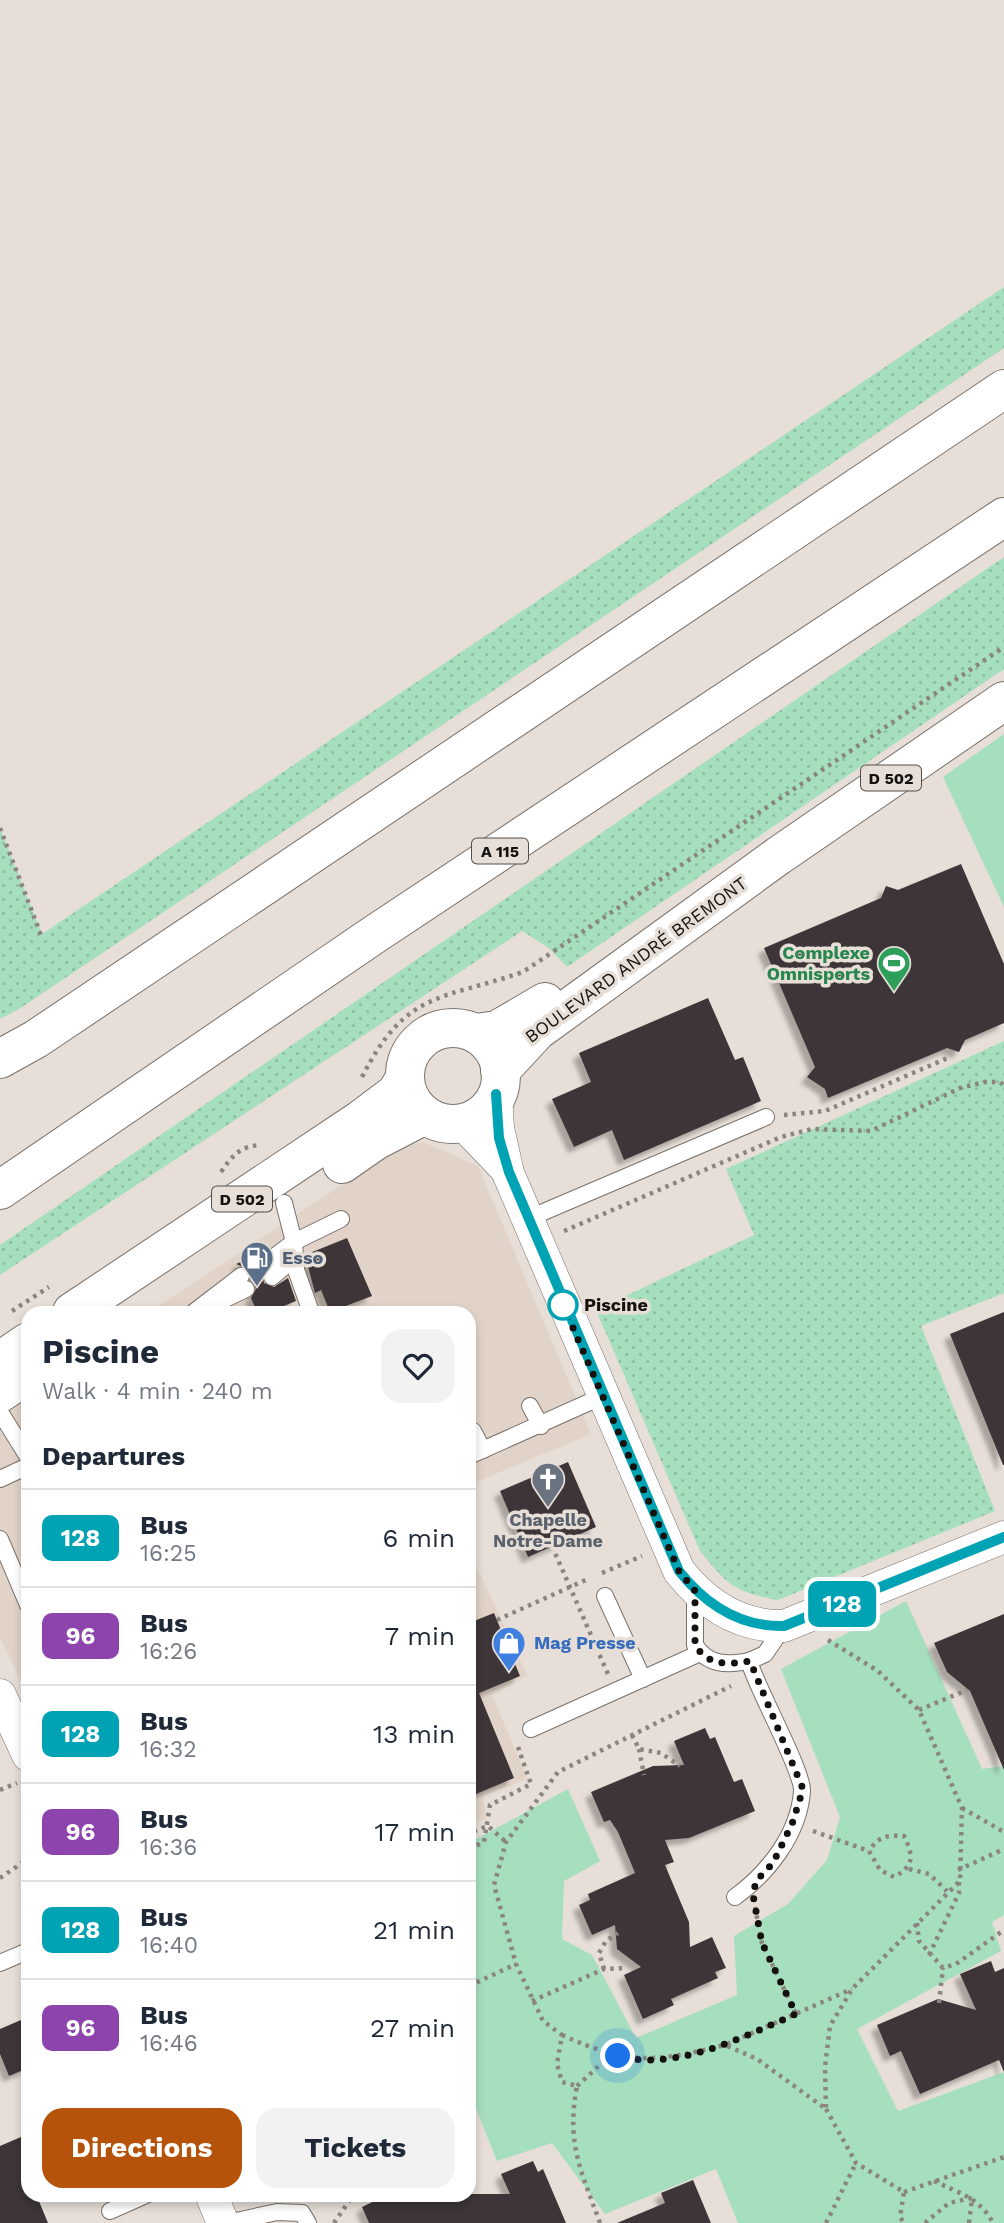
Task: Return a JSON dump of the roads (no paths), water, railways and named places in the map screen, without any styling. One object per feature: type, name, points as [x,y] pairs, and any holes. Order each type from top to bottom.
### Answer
[{"type":"main road","points":[[0,1059],[36,1039],[1004,389]]},
{"type":"main road","name":"A 115","points":[[0,1190],[375,934],[1004,517]]},
{"type":"main road","name":"BOULEVARD ANDRÉ BREMONT","points":[[498,1083],[537,1031],[778,856],[1004,701]]},
{"type":"main road","name":"BOULEVARD ANDRÉ BREMONT","points":[[477,1033],[496,1030],[528,1013],[778,856]]},
{"type":"main road","points":[[454,1028],[477,1033],[491,1048],[498,1083],[486,1110],[462,1123],[437,1121],[425,1115],[408,1093],[405,1078],[414,1049],[424,1037],[438,1030],[454,1028]]},
{"type":"main road","name":"D 502","points":[[65,1297],[360,1120],[396,1093],[405,1078]]},
{"type":"main road","name":"D 502","points":[[128,1306],[375,1141],[425,1115]]},
{"type":"main road","points":[[0,1360],[20,1327]]},
{"type":"main road","points":[[0,1393],[21,1379]]},
{"type":"street","points":[[498,1083],[499,1138],[509,1172],[679,1571],[695,1591],[720,1610],[747,1622],[792,1624],[1004,1537]]},
{"type":"street","points":[[462,1123],[487,1146],[509,1172]]},
{"type":"street","points":[[0,1695],[21,1737]]},
{"type":"street","points":[[215,2202],[225,2223]]},
{"type":"lane","points":[[532,1230],[766,1117]]},
{"type":"lane","points":[[284,1203],[310,1306]]},
{"type":"lane","points":[[270,1270],[294,1250],[341,1219]]},
{"type":"lane","points":[[206,1306],[244,1282]]},
{"type":"lane","points":[[476,1453],[603,1396]]},
{"type":"lane","points":[[530,1406],[541,1426]]},
{"type":"lane","points":[[0,1412],[21,1446]]},
{"type":"lane","points":[[0,1479],[21,1469]]},
{"type":"lane","points":[[0,1539],[21,1588]]},
{"type":"lane","points":[[695,1591],[695,1645],[700,1653],[727,1665],[751,1668]]},
{"type":"lane","points":[[605,1596],[643,1679]]},
{"type":"lane","points":[[751,1668],[792,1624]]},
{"type":"lane","points":[[531,1729],[700,1653]]},
{"type":"lane","points":[[735,1897],[773,1863],[792,1824],[803,1789],[751,1668]]},
{"type":"lane","points":[[0,1963],[21,1954]]},
{"type":"lane","points":[[110,2211],[130,2202]]},
{"type":"lane","points":[[225,2223],[277,2212],[302,2213],[308,2223]]},
{"type":"place","name":"Complexe Omnisports","points":[[894,993]]},
{"type":"place","name":"Esso","points":[[257,1288]]},
{"type":"place","name":"Piscine","points":[[563,1305]]},
{"type":"place","name":"Chapelle Notre-Dame","points":[[548,1509]]},
{"type":"place","name":"Mag Presse","points":[[509,1673]]}]
